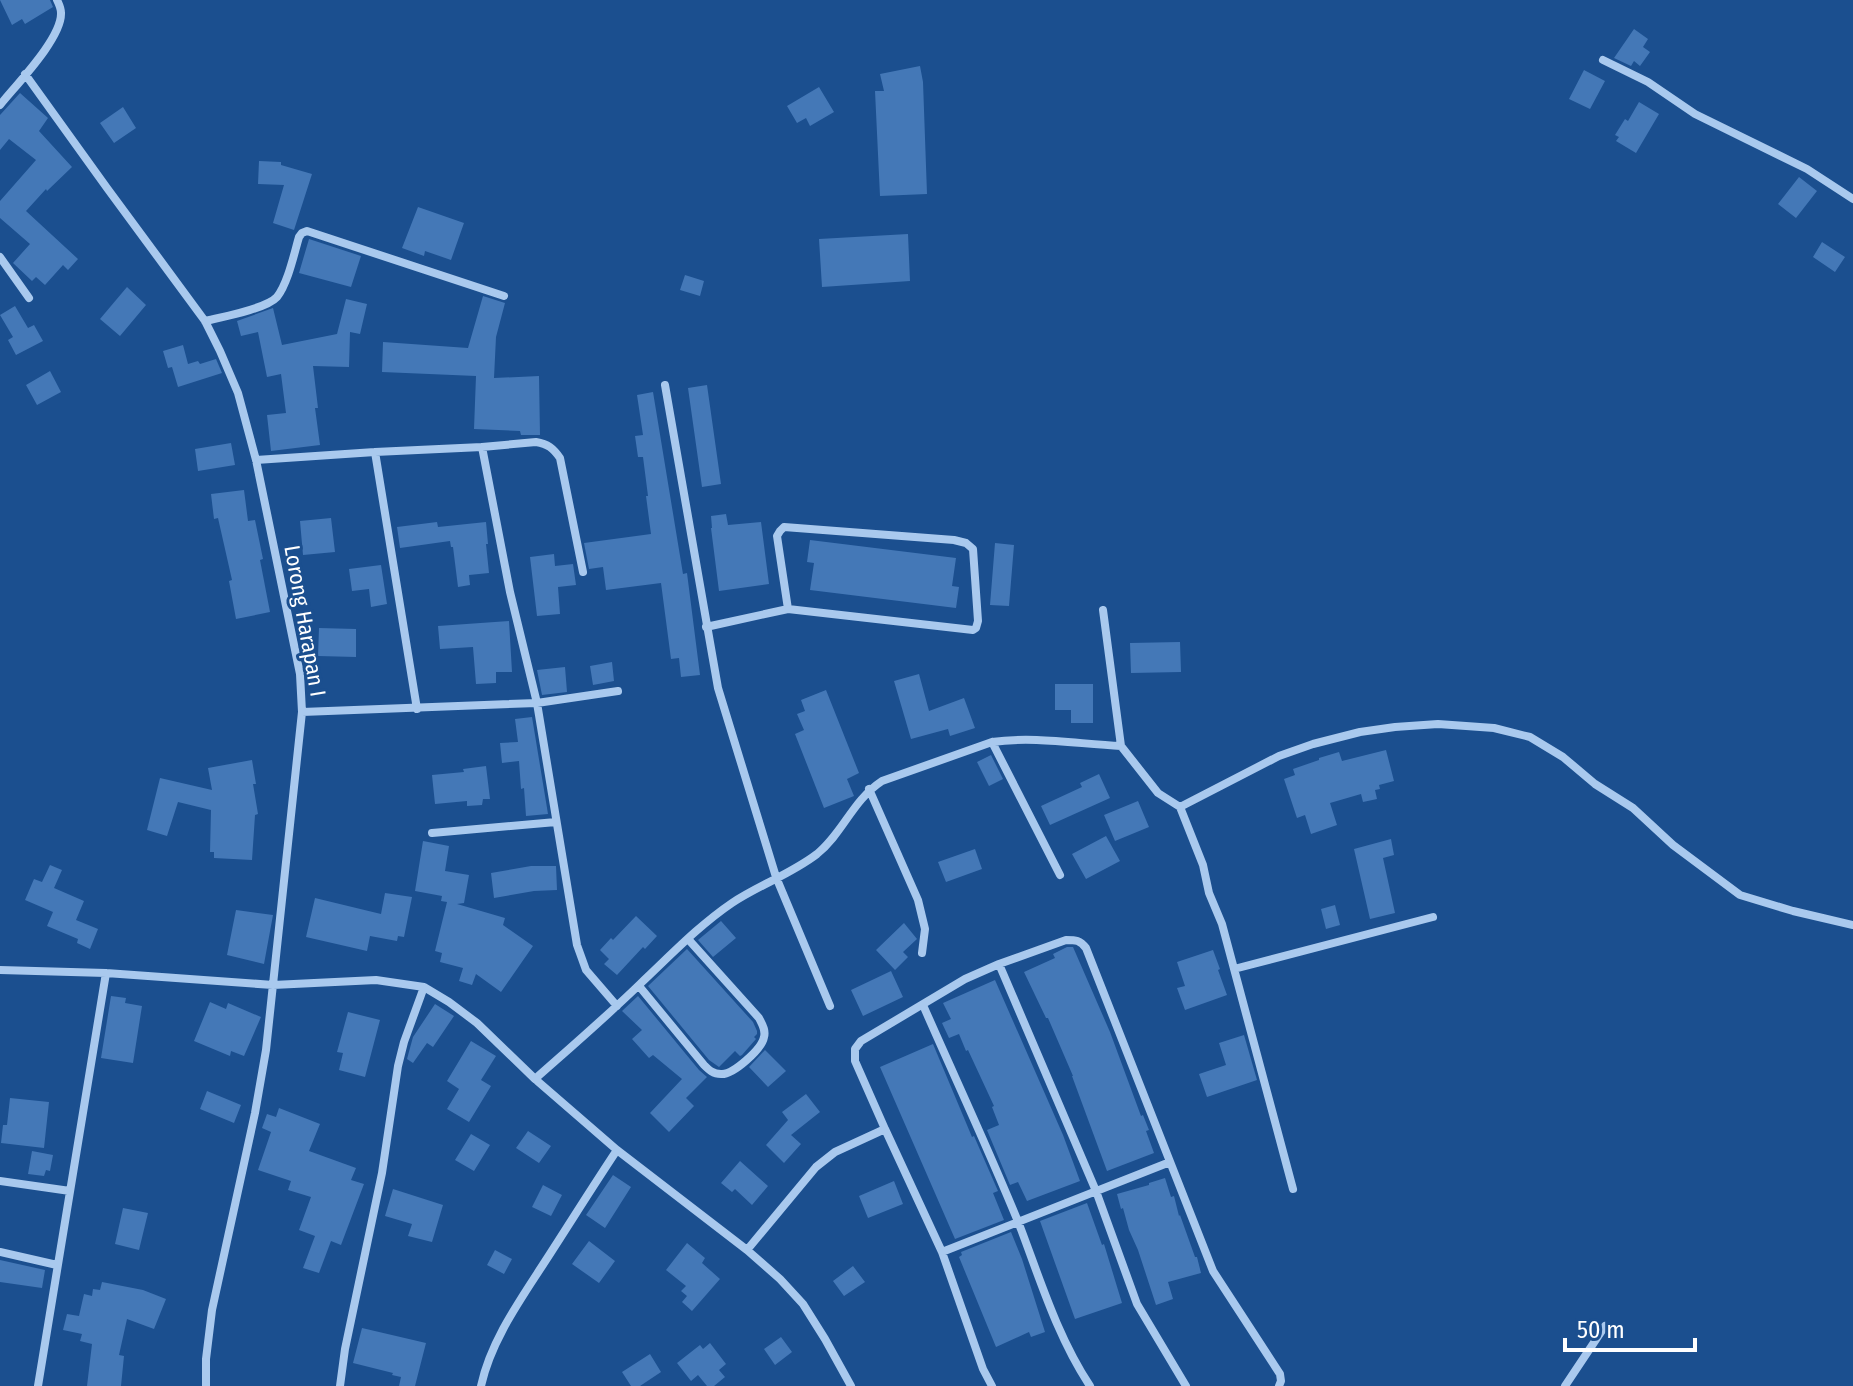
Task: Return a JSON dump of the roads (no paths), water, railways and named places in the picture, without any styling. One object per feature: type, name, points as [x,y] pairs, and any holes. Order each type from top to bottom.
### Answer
[{"type":"street","points":[[0,105],[53,40],[60,23],[61,11],[57,0]]},
{"type":"street","points":[[1603,60],[1648,82],[1695,114],[1807,169],[1853,199]]},
{"type":"street","name":"Lorong Harapan I","points":[[25,74],[205,321],[220,351],[238,393],[256,460],[300,674],[302,712],[266,1050],[212,1310],[206,1386]]},
{"type":"street","points":[[205,321],[231,316],[275,300],[299,237],[307,231],[504,296]]},
{"type":"street","points":[[0,257],[29,298]]},
{"type":"street","points":[[665,385],[718,688],[776,877],[830,1006]]},
{"type":"street","points":[[256,460],[536,442],[544,444],[554,449],[560,458],[583,572]]},
{"type":"street","points":[[482,447],[510,592],[537,703],[580,959],[594,981],[617,1006]]},
{"type":"street","points":[[375,452],[417,709]]},
{"type":"street","points":[[706,627],[788,609],[973,630],[978,621],[973,549],[966,543],[954,540],[784,527],[777,536],[788,609]]},
{"type":"street","points":[[1103,610],[1121,746],[1158,793],[1180,807],[1203,865],[1209,893],[1222,924],[1293,1189]]},
{"type":"street","points":[[302,712],[537,703],[618,691]]},
{"type":"street","points":[[1180,807],[1279,756],[1360,732],[1438,724],[1494,728],[1530,737],[1563,757],[1595,784],[1633,808],[1673,845],[1740,895],[1853,925]]},
{"type":"street","points":[[535,1079],[731,903],[818,853],[869,789],[882,781],[992,742],[1009,739],[1121,746]]},
{"type":"street","points":[[992,742],[1060,875]]},
{"type":"street","points":[[869,789],[918,900],[925,929],[922,953]]},
{"type":"street","points":[[432,833],[556,822]]},
{"type":"street","points":[[1234,969],[1433,917]]},
{"type":"street","points":[[639,986],[704,1065],[713,1073],[723,1075],[734,1071],[760,1046],[764,1027],[688,939]]},
{"type":"street","points":[[992,1386],[983,1369],[942,1252],[855,1061],[855,1049],[861,1041],[965,979],[1066,940],[1075,940],[1082,942],[1086,948],[1213,1271],[1280,1374],[1279,1386]]},
{"type":"street","points":[[999,964],[1096,1191],[1137,1304],[1186,1386]]},
{"type":"street","points":[[0,970],[106,973],[273,985],[376,980],[424,987],[477,1023],[535,1079],[617,1150],[780,1279],[803,1304],[851,1386]]},
{"type":"street","points":[[38,1386],[106,973]]},
{"type":"street","points":[[340,1386],[382,1173],[398,1066],[424,987]]},
{"type":"street","points":[[923,1005],[1018,1222],[1074,1363],[1090,1386]]},
{"type":"street","points":[[747,1250],[816,1167],[835,1152],[885,1129]]},
{"type":"street","points":[[481,1386],[489,1359],[516,1308],[617,1150]]},
{"type":"street","points":[[942,1252],[1170,1162]]},
{"type":"street","points":[[0,1181],[70,1191]]},
{"type":"street","points":[[0,1252],[57,1265]]},
{"type":"street","points":[[1565,1386],[1605,1326]]}]
